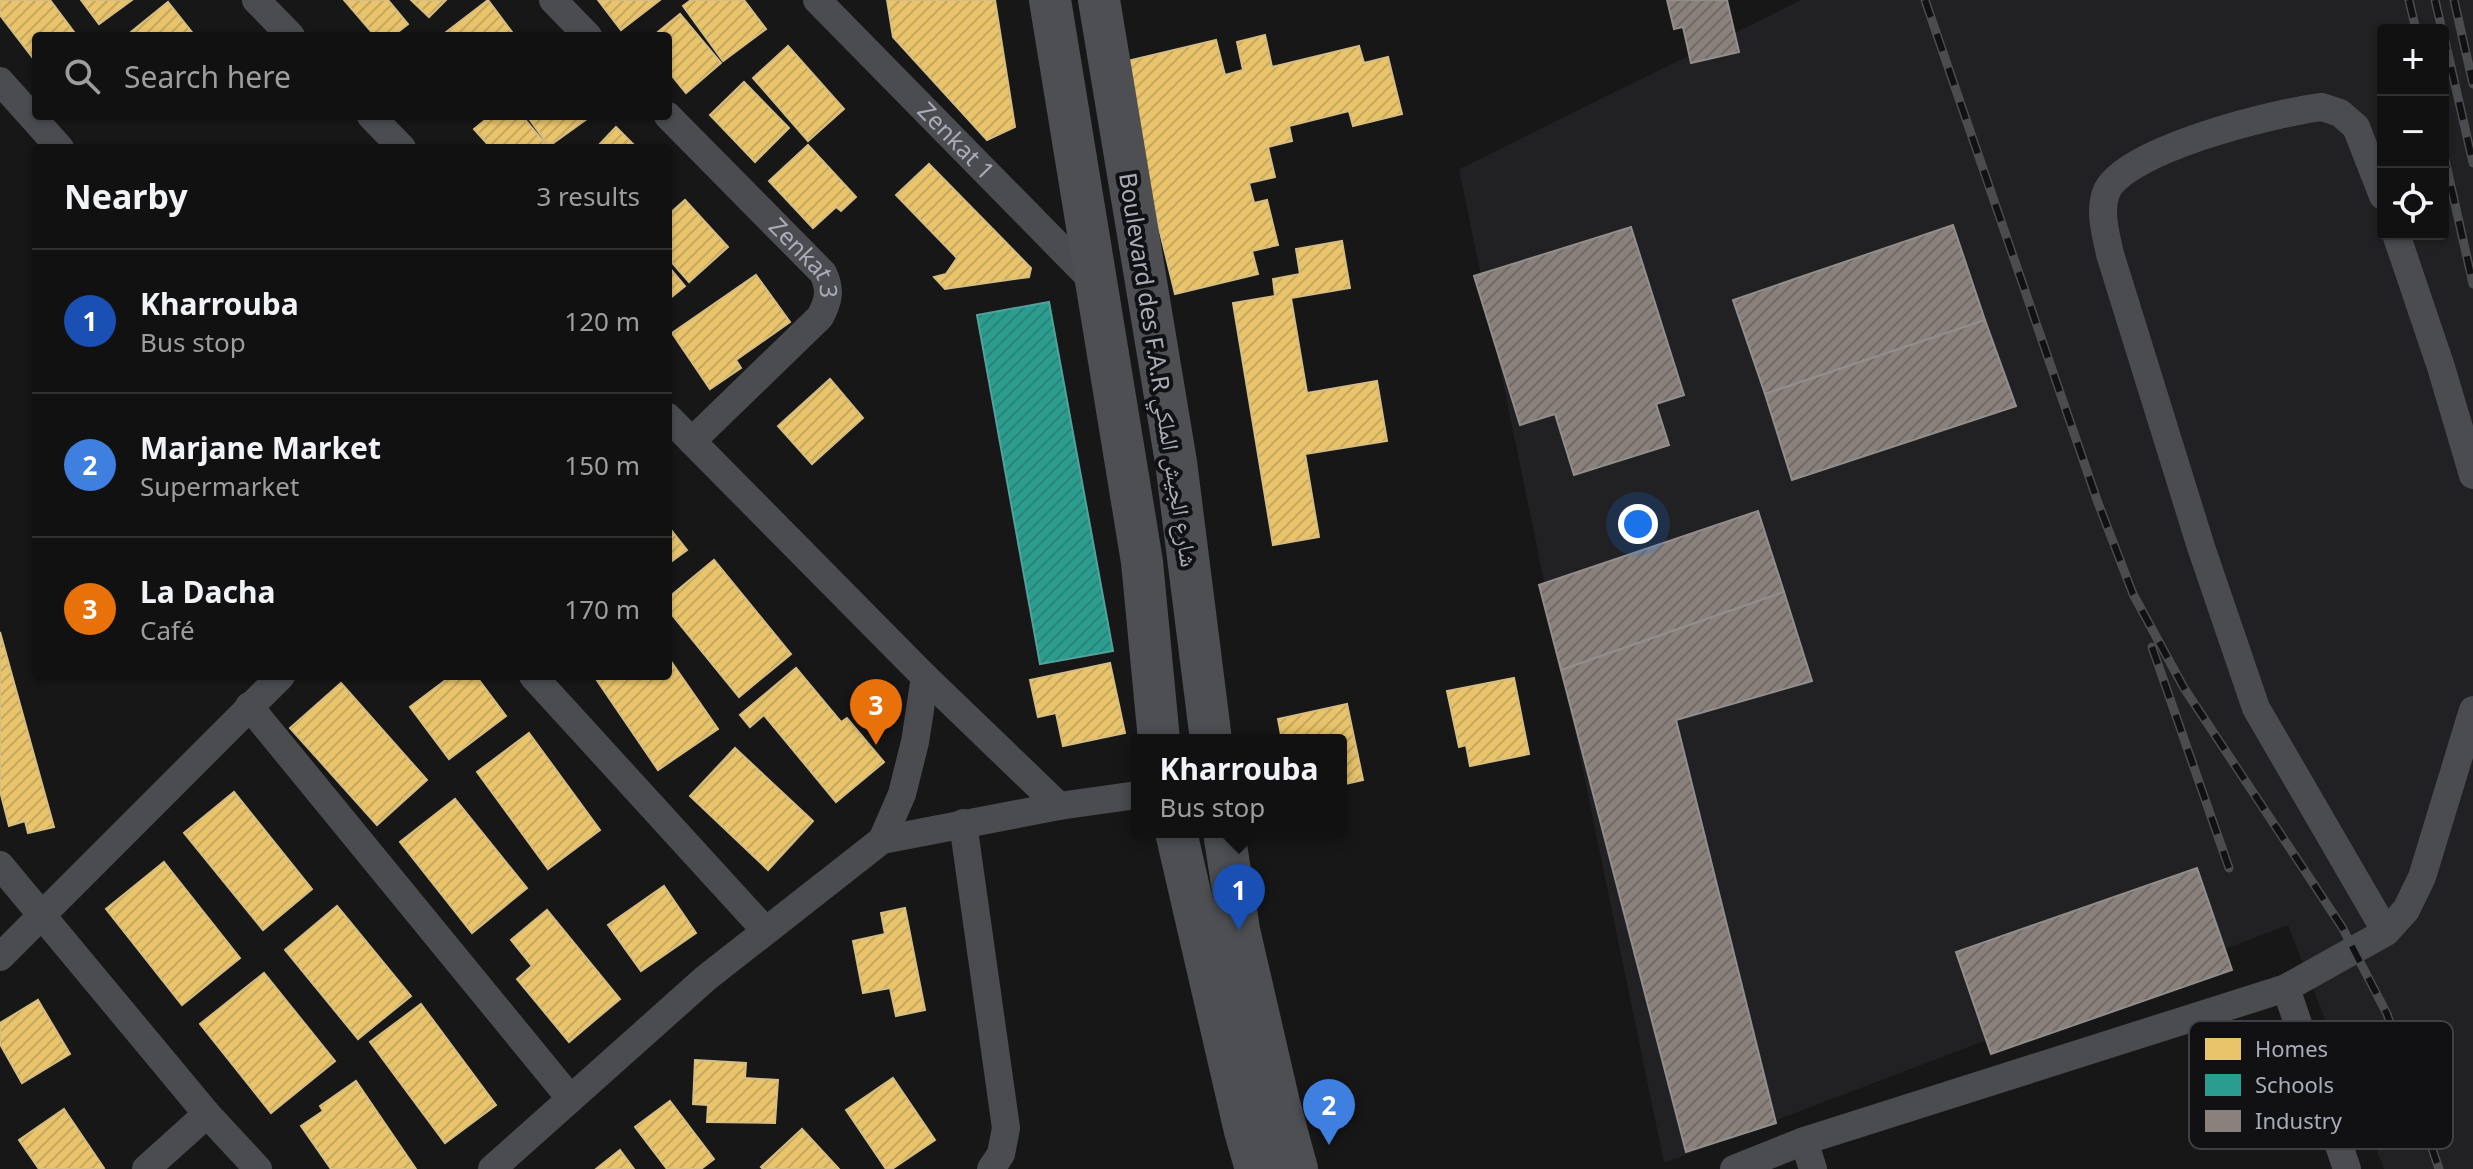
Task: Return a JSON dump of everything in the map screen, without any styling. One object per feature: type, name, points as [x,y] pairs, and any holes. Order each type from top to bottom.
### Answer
[{"type":"main road","name":"Boulevard des F.A.R شارع الجيش الملكي","points":[[1050,0],[1142,562],[1158,734]]},
{"type":"main road","name":"Boulevard des F.A.R شارع الجيش الملكي","points":[[1099,0],[1176,462],[1210,734]]},
{"type":"main road","points":[[1177,838],[1256,1169]]},
{"type":"main road","points":[[1225,838],[1239,930],[1297,1169]]},
{"type":"street","points":[[256,0],[287,32]]},
{"type":"street","points":[[553,0],[584,32]]},
{"type":"street","name":"Zenkat 1","points":[[817,0],[1095,283]]},
{"type":"street","points":[[0,81],[32,117]]},
{"type":"street","points":[[2377,178],[2356,127],[2340,113],[2322,107],[2210,133],[2162,152],[2114,178],[2105,194],[2104,211],[2110,254],[2246,683],[2272,738],[2386,932]]},
{"type":"street","points":[[35,120],[56,144]]},
{"type":"street","points":[[375,120],[398,144]]},
{"type":"street","name":"Zenkat 3","points":[[672,120],[823,273],[829,285],[827,304],[820,317],[692,441]]},
{"type":"street","points":[[2398,240],[2473,475]]},
{"type":"street","points":[[672,421],[925,677],[1059,806]]},
{"type":"street","points":[[882,840],[902,794],[915,742],[925,677]]},
{"type":"street","points":[[0,957],[277,680]]},
{"type":"street","points":[[537,680],[765,930]]},
{"type":"street","points":[[249,706],[570,1098]]},
{"type":"street","points":[[1734,1169],[1804,1141],[2286,988],[2386,932],[2406,910],[2422,877],[2473,710]]},
{"type":"street","points":[[492,1169],[706,978],[882,840],[963,823],[1131,796]]},
{"type":"street","points":[[963,823],[1006,1128],[1001,1154],[991,1169]]},
{"type":"street","points":[[0,865],[207,1114],[258,1169]]},
{"type":"street","points":[[2286,988],[2297,1021]]},
{"type":"street","points":[[146,1169],[207,1114]]},
{"type":"street","points":[[1804,1141],[1813,1169]]},
{"type":"street","points":[[2340,1149],[2347,1169]]},
{"type":"shaded area","points":[[1801,0],[2473,0],[2473,1169],[2384,1169],[2376,1149],[2453,1149],[2453,1021],[2326,1021],[2288,925],[1664,1163],[1459,169]]},
{"type":"building: Homes","points":[[0,0],[50,0],[74,32],[32,32],[32,57],[0,15]]},
{"type":"building: Homes","points":[[81,0],[132,0],[99,24]]},
{"type":"building: Homes","points":[[344,0],[388,0],[408,24],[398,32],[372,32]]},
{"type":"building: Homes","points":[[411,0],[446,0],[429,17]]},
{"type":"building: Homes","points":[[488,0],[512,32],[446,32]]},
{"type":"building: Homes","points":[[598,0],[660,0],[621,30]]},
{"type":"building: Homes","points":[[691,0],[744,0],[766,29],[723,61],[683,6]]},
{"type":"building: Homes","points":[[887,0],[995,0],[1015,127],[987,140],[893,37]]},
{"type":"building: Homes","points":[[168,2],[192,32],[131,32]]},
{"type":"building: Homes","points":[[680,14],[721,63],[686,93],[672,76],[672,32],[658,32]]},
{"type":"building: Homes","points":[[1265,35],[1272,67],[1359,46],[1364,63],[1388,57],[1402,114],[1353,126],[1349,111],[1289,126],[1292,141],[1268,147],[1275,177],[1249,183],[1254,203],[1267,200],[1278,245],[1252,251],[1258,274],[1175,294],[1119,63],[1216,40],[1225,75],[1243,70],[1237,42]]},
{"type":"building: Homes","points":[[788,46],[844,109],[808,141],[753,78]]},
{"type":"building: Homes","points":[[744,82],[789,128],[755,162],[710,115]]},
{"type":"building: Homes","points":[[485,120],[525,120],[546,144],[487,144],[474,129]]},
{"type":"building: Homes","points":[[530,120],[585,120],[552,144],[548,144]]},
{"type":"building: Homes","points":[[616,127],[633,144],[600,144]]},
{"type":"building: Homes","points":[[808,145],[856,197],[841,211],[836,207],[813,228],[769,181]]},
{"type":"building: Homes","points":[[929,164],[1031,268],[1029,277],[945,289],[934,277],[946,274],[957,258],[896,195]]},
{"type":"building: Homes","points":[[685,200],[728,247],[689,282],[672,263],[672,211]]},
{"type":"building: Homes","points":[[1342,241],[1350,288],[1291,298],[1307,393],[1377,381],[1387,441],[1305,454],[1319,537],[1273,545],[1233,303],[1275,296],[1273,279],[1300,274],[1296,249]]},
{"type":"building: Homes","points":[[672,271],[685,286],[672,297]]},
{"type":"building: Homes","points":[[756,275],[790,322],[736,360],[741,368],[710,389],[672,333]]},
{"type":"building: Homes","points":[[830,379],[863,418],[812,464],[778,426]]},
{"type":"building: Homes","points":[[672,531],[687,550],[672,561]]},
{"type":"building: Homes","points":[[714,560],[791,654],[739,697],[672,615],[672,595]]},
{"type":"building: Homes","points":[[0,632],[54,827],[28,833],[25,821],[9,826],[0,791]]},
{"type":"building: Homes","points":[[672,663],[718,729],[658,770],[597,680],[672,680]]},
{"type":"building: Homes","points":[[1110,663],[1125,733],[1063,746],[1056,713],[1038,717],[1030,680]]},
{"type":"building: Homes","points":[[796,668],[841,722],[847,718],[884,762],[836,802],[764,715],[750,727],[740,715]]},
{"type":"building: Homes","points":[[1514,678],[1529,754],[1470,766],[1466,745],[1459,747],[1447,691]]},
{"type":"building: Homes","points":[[446,680],[479,680],[506,716],[449,759],[410,707]]},
{"type":"building: Homes","points":[[341,683],[427,780],[377,825],[290,728]]},
{"type":"building: Homes","points":[[1347,704],[1363,780],[1347,784],[1347,734],[1281,734],[1278,719]]},
{"type":"building: Homes","points":[[529,733],[600,830],[548,869],[477,772]]},
{"type":"building: Homes","points":[[735,748],[813,821],[768,870],[690,796]]},
{"type":"building: Homes","points":[[234,792],[312,889],[263,930],[184,833]]},
{"type":"building: Homes","points":[[455,799],[527,888],[472,933],[400,842]]},
{"type":"building: Homes","points":[[164,862],[240,958],[182,1005],[106,909]]},
{"type":"building: Homes","points":[[664,886],[696,933],[641,971],[608,925]]},
{"type":"building: Homes","points":[[337,906],[411,996],[358,1039],[285,950]]},
{"type":"building: Homes","points":[[905,908],[925,1010],[896,1016],[890,988],[863,993],[853,941],[885,934],[881,913]]},
{"type":"building: Homes","points":[[547,910],[620,999],[569,1042],[517,979],[532,966],[511,940]]},
{"type":"building: Homes","points":[[264,973],[335,1061],[271,1113],[200,1024]]},
{"type":"building: Homes","points":[[38,1000],[70,1054],[22,1083],[0,1044],[0,1023]]},
{"type":"building: Homes","points":[[421,1004],[496,1105],[445,1143],[370,1042]]},
{"type":"building: Homes","points":[[695,1060],[746,1063],[745,1078],[778,1080],[775,1123],[707,1122],[708,1105],[693,1104]]},
{"type":"building: Homes","points":[[893,1078],[935,1140],[892,1169],[886,1169],[846,1110]]},
{"type":"building: Homes","points":[[356,1081],[416,1169],[331,1169],[301,1126],[323,1111],[320,1106]]},
{"type":"building: Homes","points":[[670,1101],[714,1159],[701,1169],[667,1169],[635,1127]]},
{"type":"building: Homes","points":[[64,1109],[104,1168],[39,1169],[19,1140]]},
{"type":"building: Homes","points":[[802,1129],[839,1169],[761,1167]]},
{"type":"building: Homes","points":[[620,1150],[634,1169],[596,1169]]},
{"type":"building: Schools","points":[[1049,302],[1113,651],[1040,664],[977,315]]},
{"type":"building: Industry","points":[[1667,0],[1727,0],[1739,52],[1691,63],[1683,27],[1674,29]]},
{"type":"building: Industry","points":[[1953,225],[1985,320],[1765,394],[1733,300]]},
{"type":"building: Industry","points":[[1631,227],[1684,395],[1656,404],[1669,445],[1574,475],[1555,414],[1520,425],[1474,276]]},
{"type":"building: Industry","points":[[1985,320],[2016,406],[1792,480],[1765,394]]},
{"type":"building: Industry","points":[[1758,511],[1784,592],[1561,670],[1539,585]]},
{"type":"building: Industry","points":[[1784,592],[1812,681],[1676,720],[1776,1123],[1686,1152],[1561,670]]},
{"type":"building: Industry","points":[[2197,868],[2232,970],[1991,1054],[1956,952]]},
{"type":"railway","points":[[1925,0],[2097,500],[2133,594],[2184,688],[2342,927],[2389,1021]]},
{"type":"railway","points":[[2409,0],[2415,24]]},
{"type":"railway","points":[[2435,0],[2441,24]]},
{"type":"railway","points":[[2454,0],[2473,84]]},
{"type":"railway","points":[[2449,58],[2473,163]]},
{"type":"railway","points":[[2447,168],[2473,284]]},
{"type":"railway","points":[[2152,647],[2229,868]]},
{"type":"railway","points":[[2432,1149],[2439,1169]]},
{"type":"place","name":"La Dacha","points":[[876,745]]},
{"type":"place","name":"Kharrouba","points":[[1239,930]]},
{"type":"place","name":"Marjane Market","points":[[1329,1145]]}]
